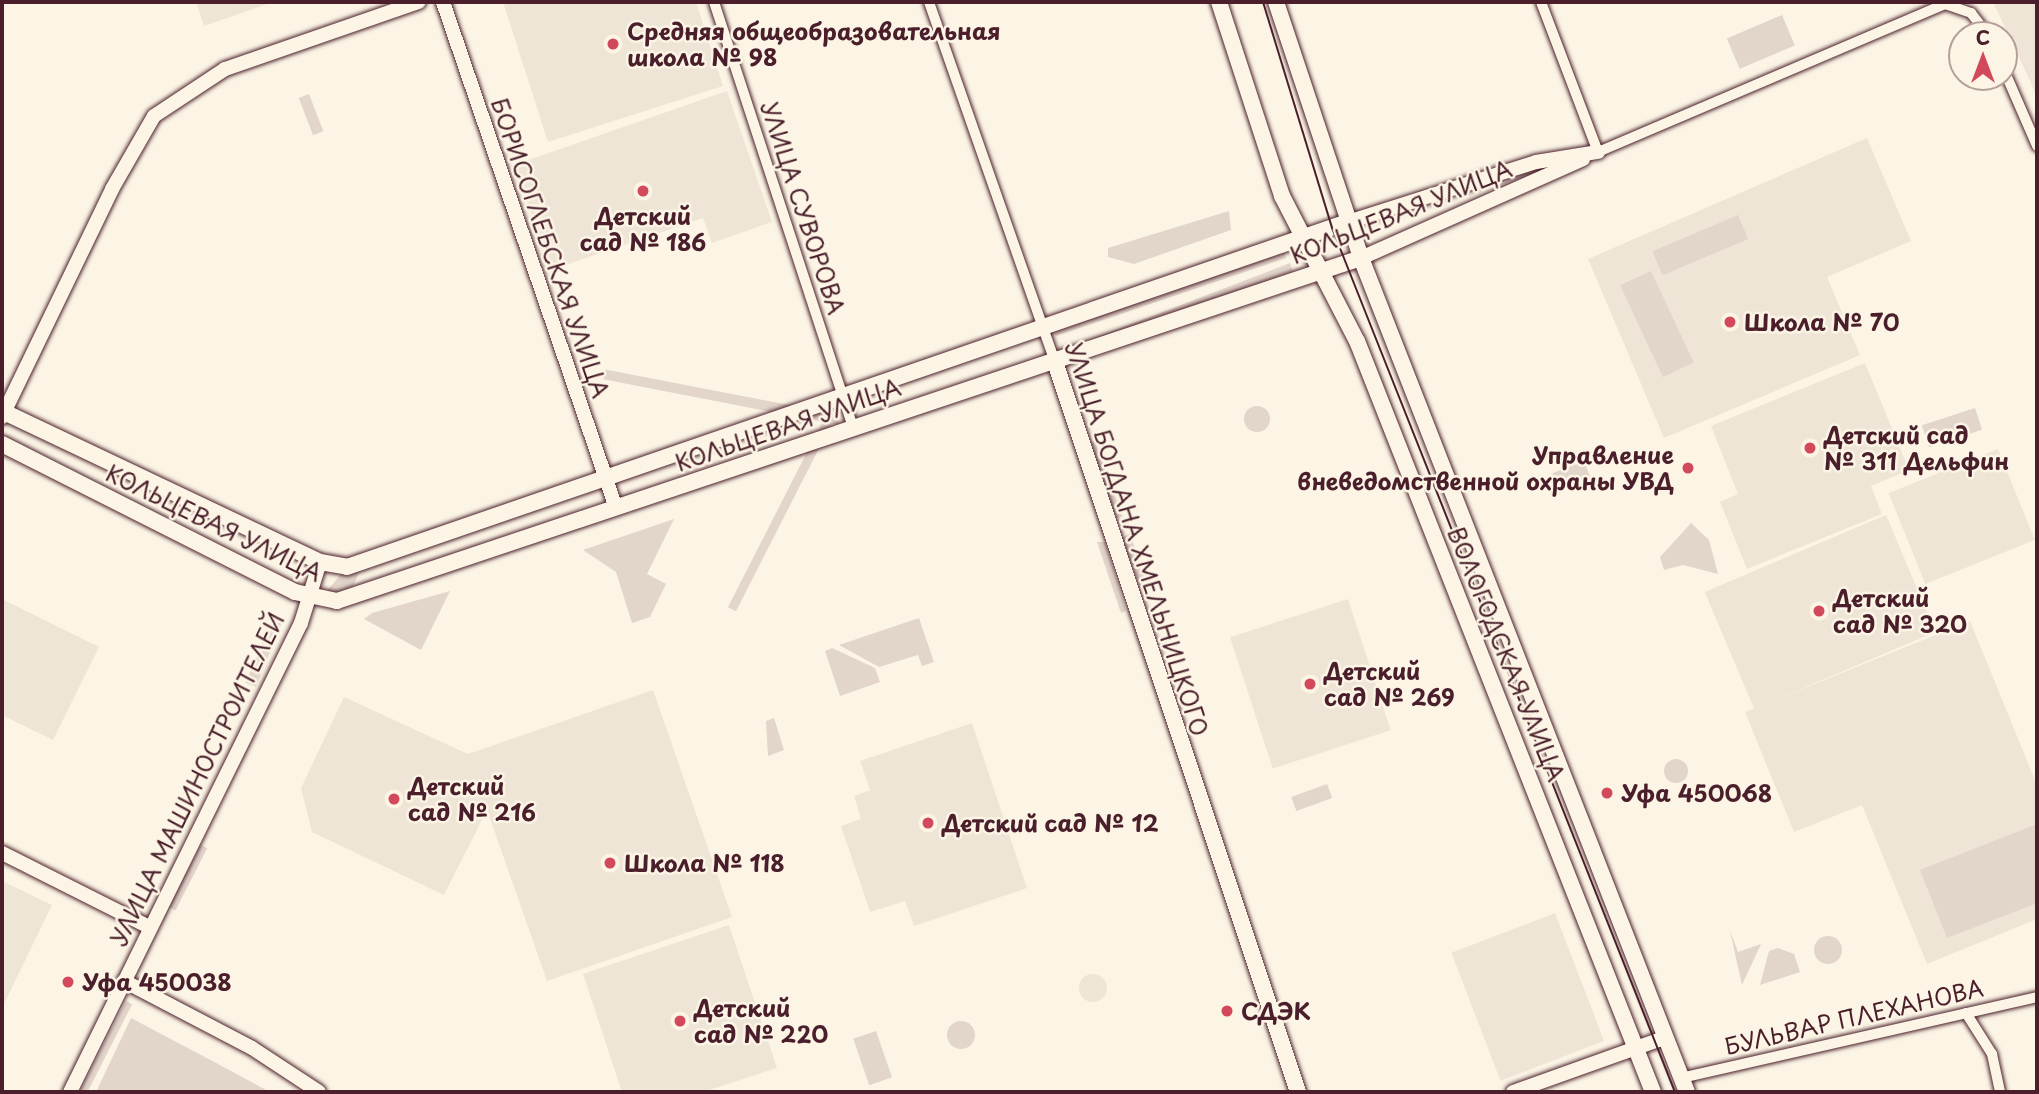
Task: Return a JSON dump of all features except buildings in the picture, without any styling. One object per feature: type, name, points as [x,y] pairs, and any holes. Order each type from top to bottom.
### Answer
[{"type":"main road","name":"ВОЛОГОДСКАЯ УЛИЦА","points":[[1219,2],[1259,135],[1324,271],[1653,1092]]},
{"type":"main road","name":"ВОЛОГОДСКАЯ УЛИЦА","points":[[1276,2],[1361,258],[1609,902],[1685,1087]]},
{"type":"main road","name":"КОЛЬЦЕВАЯ УЛИЦА","points":[[3,413],[320,562],[347,567],[604,475],[845,398],[1348,222]]},
{"type":"main road","name":"КОЛЬЦЕВАЯ УЛИЦА","points":[[2,444],[308,598],[358,598],[853,427],[1361,258]]},
{"type":"main road","name":"УЛИЦА БОГДАНА ХМЕЛЬНИЦКОГО","points":[[1054,359],[1298,1092]]},
{"type":"street","points":[[3,413],[154,116],[225,69],[419,2]]},
{"type":"street","name":"БОРИСОГЛЕБСКАЯ УЛИЦА","points":[[443,2],[616,508]]},
{"type":"street","name":"УЛИЦА СУВОРОВА","points":[[714,2],[853,427]]},
{"type":"street","name":"УЛИЦА БОГДАНА ХМЕЛЬНИЦКОГО","points":[[929,2],[1054,359]]},
{"type":"street","points":[[1541,2],[1598,152]]},
{"type":"street","name":"КОЛЬЦЕВАЯ УЛИЦА","points":[[1361,258],[1598,152],[1945,4],[1981,21]]},
{"type":"street","points":[[2013,91],[2037,146]]},
{"type":"street","name":"КОЛЬЦЕВАЯ УЛИЦА","points":[[1348,222],[1536,162],[1598,152]]},
{"type":"street","name":"УЛИЦА МАШИНОСТРОИТЕЛЕЙ","points":[[70,1092],[149,927],[302,623],[320,562]]},
{"type":"street","points":[[2,853],[149,927]]},
{"type":"street","points":[[124,981],[252,1048],[319,1092]]},
{"type":"street","name":"БУЛЬВАР ПЛЕХАНОВА","points":[[1685,1087],[1710,1072],[2037,997]]},
{"type":"street","points":[[1966,1013],[1995,1062],[2000,1092]]},
{"type":"street","points":[[1513,1092],[1664,1038]]},
{"type":"shaded area","points":[[196,2],[273,2],[204,26]]},
{"type":"shaded area","name":"Средняя общеобразовательная школа № 98","points":[[503,2],[696,2],[723,86],[548,142]]},
{"type":"shaded area","points":[[1993,2],[2037,2],[2037,99],[2018,55],[2018,21],[2002,21]]},
{"type":"shaded area","points":[[1782,15],[1795,45],[1740,69],[1727,38]]},
{"type":"shaded area","name":"Детский сад № 186","points":[[727,91],[772,222],[712,243],[703,218],[551,270],[514,165]]},
{"type":"shaded area","points":[[309,94],[323,131],[313,135],[299,98]]},
{"type":"shaded area","name":"Школа № 70","points":[[1867,138],[1911,241],[1827,277],[1860,355],[1664,438],[1588,259]]},
{"type":"shaded area","points":[[1229,211],[1231,230],[1134,264],[1108,257],[1108,248]]},
{"type":"shaded area","points":[[1738,215],[1748,239],[1663,275],[1652,251]]},
{"type":"shaded area","points":[[1283,250],[1286,258],[1056,336],[1054,329]]},
{"type":"shaded area","points":[[1290,263],[1293,271],[1064,359],[1061,351]]},
{"type":"shaded area","points":[[1651,271],[1694,363],[1663,377],[1620,285]]},
{"type":"shaded area","name":"Детский сад № 311 Дельфин","points":[[1865,363],[1909,470],[1871,486],[1882,514],[1747,569],[1720,502],[1738,494],[1711,426]]},
{"type":"shaded area","points":[[605,369],[840,415],[838,425],[603,379]]},
{"type":"shaded area","points":[[831,405],[839,409],[736,611],[728,607]]},
{"type":"shaded area","points":[[1257,406],[1266,410],[1270,419],[1266,428],[1257,432],[1248,428],[1244,419],[1248,410]]},
{"type":"shaded area","points":[[1975,408],[1982,430],[1929,447],[1922,425]]},
{"type":"shaded area","points":[[1095,441],[1122,516],[1117,518],[1089,443]]},
{"type":"shaded area","points":[[1998,449],[2035,540],[1925,584],[1889,493]]},
{"type":"shaded area","points":[[1584,461],[1591,479],[1559,491],[1552,473]]},
{"type":"shaded area","name":"Детский сад № 320","points":[[1886,515],[1936,632],[1754,709],[1705,592]]},
{"type":"shaded area","points":[[674,519],[647,574],[666,584],[650,617],[632,623],[616,572],[583,550]]},
{"type":"shaded area","points":[[1691,523],[1709,540],[1718,574],[1683,565],[1664,570],[1660,557]]},
{"type":"shaded area","points":[[1130,533],[1152,600],[1146,602],[1122,538]]},
{"type":"shaded area","points":[[1097,542],[1105,542],[1126,611],[1121,613]]},
{"type":"shaded area","points":[[361,568],[350,593],[326,592],[343,572]]},
{"type":"shaded area","points":[[450,591],[421,650],[364,619],[372,613]]},
{"type":"shaded area","points":[[2,599],[99,647],[53,740],[2,715]]},
{"type":"shaded area","name":"Детский сад № 269","points":[[1348,599],[1391,730],[1273,769],[1230,637]]},
{"type":"shaded area","points":[[273,615],[283,619],[256,687],[246,683]]},
{"type":"shaded area","points":[[919,618],[934,662],[922,666],[918,655],[879,667],[839,645]]},
{"type":"shaded area","points":[[1970,621],[2037,785],[2037,919],[1927,964],[1862,805],[1794,832],[1745,712]]},
{"type":"shaded area","points":[[832,648],[875,668],[880,682],[840,696],[825,651]]},
{"type":"shaded area","name":"Школа № 118","points":[[653,690],[732,917],[547,981],[487,810],[444,895],[312,832],[301,788],[344,697],[468,754]]},
{"type":"shaded area","points":[[774,718],[784,750],[768,756],[766,721]]},
{"type":"shaded area","name":"Детский сад № 12","points":[[972,723],[1027,888],[914,926],[905,901],[870,912],[841,826],[861,819],[854,796],[870,790],[860,761]]},
{"type":"shaded area","points":[[1676,759],[1685,762],[1688,771],[1685,780],[1676,783],[1667,780],[1664,771],[1667,762]]},
{"type":"shaded area","points":[[1327,784],[1332,798],[1296,811],[1291,797]]},
{"type":"shaded area","points":[[2037,824],[2037,903],[1947,938],[1920,870]]},
{"type":"shaded area","points":[[201,845],[207,848],[175,911],[169,907]]},
{"type":"shaded area","points":[[2,881],[52,905],[2,1008]]},
{"type":"shaded area","points":[[1555,913],[1604,1041],[1500,1081],[1451,953]]},
{"type":"shaded area","name":"Детский сад № 220","points":[[729,925],[777,1068],[703,1092],[622,1092],[583,974]]},
{"type":"shaded area","points":[[1730,931],[1738,952],[1761,944],[1742,985]]},
{"type":"shaded area","points":[[1828,936],[1838,940],[1842,950],[1838,960],[1828,964],[1818,960],[1814,950],[1818,940]]},
{"type":"shaded area","points":[[1778,948],[1794,954],[1800,972],[1760,985],[1769,951]]},
{"type":"shaded area","points":[[1093,974],[1103,978],[1107,988],[1103,998],[1093,1002],[1083,998],[1079,988],[1083,978]]},
{"type":"shaded area","points":[[126,1001],[132,1004],[87,1092],[80,1091]]},
{"type":"shaded area","points":[[131,1018],[218,1064],[270,1092],[96,1092]]},
{"type":"shaded area","points":[[961,1021],[971,1025],[975,1035],[971,1045],[961,1049],[951,1045],[947,1035],[951,1025]]},
{"type":"shaded area","points":[[876,1031],[892,1077],[869,1085],[853,1039]]},
{"type":"tram line","points":[[1263,2],[1332,228],[1675,1092]]},
{"type":"place","name":"Средняя общеобразовательная школа № 98","points":[[613,44]]},
{"type":"place","name":"Детский сад № 186","points":[[643,191]]},
{"type":"place","name":"Школа № 70","points":[[1730,322]]},
{"type":"place","name":"Детский сад № 311 Дельфин","points":[[1810,448]]},
{"type":"place","name":"Управление вневедомственной охраны УВД","points":[[1688,468]]},
{"type":"place","name":"Детский сад № 320","points":[[1819,611]]},
{"type":"place","name":"Детский сад № 269","points":[[1310,684]]},
{"type":"place","name":"Уфа 450068","points":[[1607,793]]},
{"type":"place","name":"Детский сад № 216","points":[[394,799]]},
{"type":"place","name":"Детский сад № 12","points":[[928,823]]},
{"type":"place","name":"Школа № 118","points":[[610,863]]},
{"type":"place","name":"Уфа 450038","points":[[68,982]]},
{"type":"place","name":"СДЭК","points":[[1227,1011]]},
{"type":"place","name":"Детский сад № 220","points":[[680,1021]]}]
